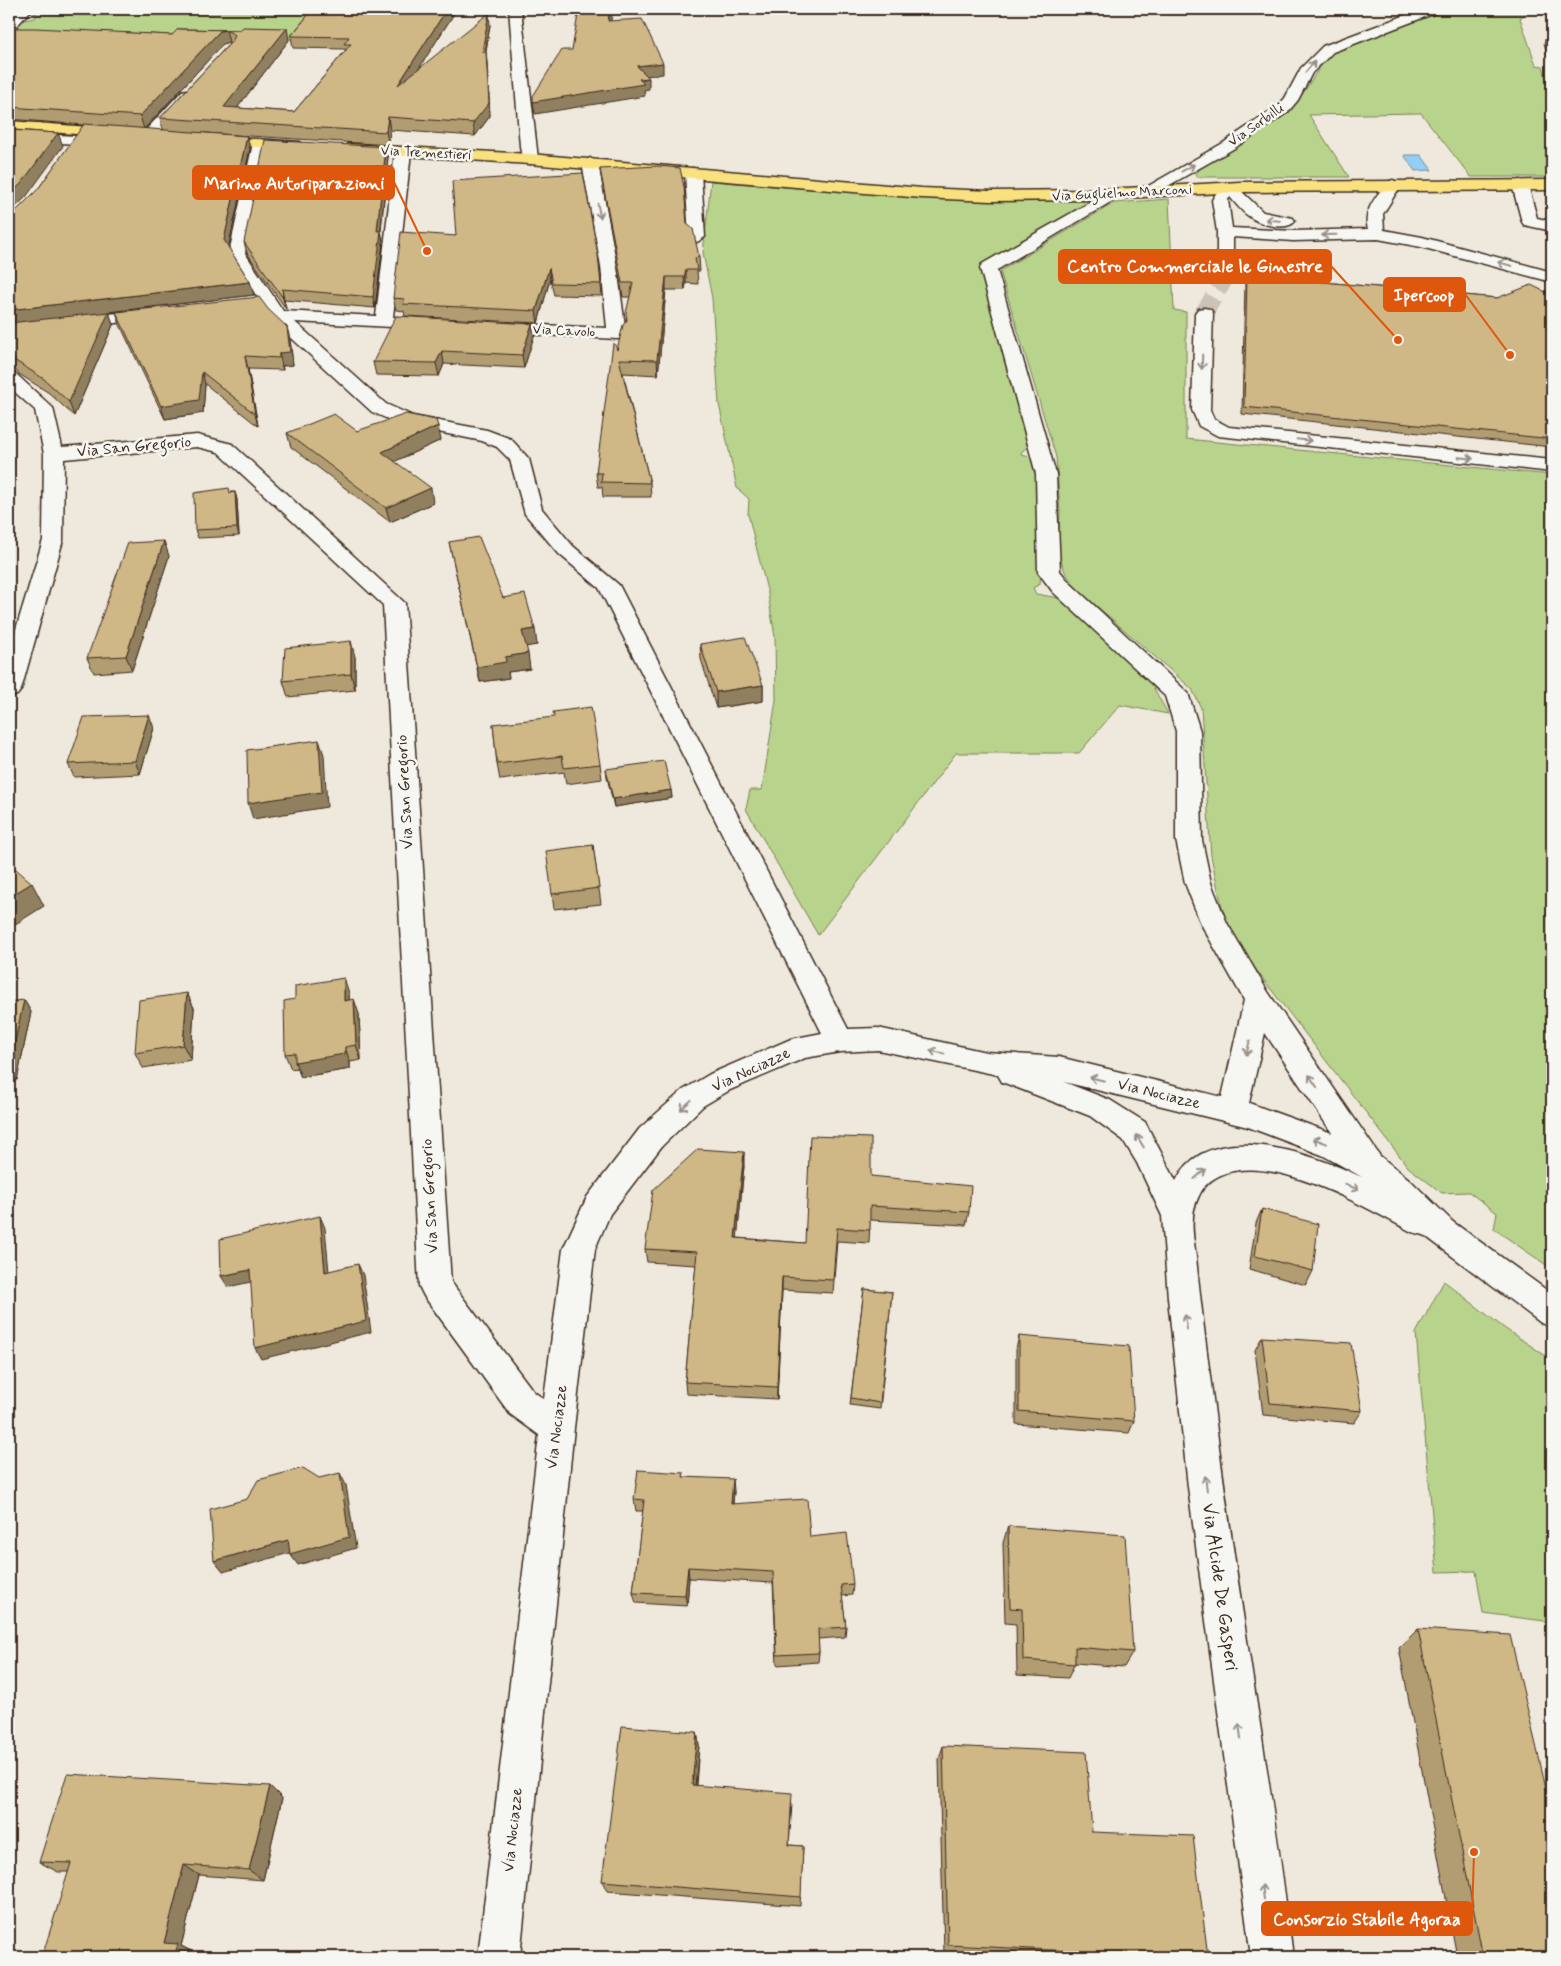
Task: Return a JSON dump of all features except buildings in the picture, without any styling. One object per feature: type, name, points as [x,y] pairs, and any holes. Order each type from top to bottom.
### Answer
[{"type":"main road","points":[[16,125],[80,135],[167,137]]},
{"type":"main road","points":[[194,138],[314,147]]},
{"type":"main road","name":"Via Tremestieri","points":[[333,148],[590,163],[693,173]]},
{"type":"main road","name":"Via Guglielmo Marconi","points":[[693,173],[932,194],[1036,196],[1228,188],[1552,185]]},
{"type":"street","points":[[9,26],[26,9]]},
{"type":"street","points":[[515,9],[526,146],[530,159]]},
{"type":"street","name":"Via Sorbilli","points":[[1146,192],[1228,146],[1283,109],[1291,100],[1306,71],[1328,49],[1433,9]]},
{"type":"street","points":[[149,136],[198,82]]},
{"type":"street","points":[[66,155],[80,135]]},
{"type":"street","points":[[260,143],[236,253],[272,308],[379,408],[414,422],[487,436],[504,443],[519,459],[532,510],[549,532],[608,585],[840,1041]]},
{"type":"street","points":[[384,322],[403,152]]},
{"type":"street","name":"Via Cavolo","points":[[481,327],[617,334],[609,266],[590,163]]},
{"type":"street","points":[[693,173],[697,237]]},
{"type":"street","points":[[1376,231],[1375,209],[1392,185]]},
{"type":"street","points":[[1520,186],[1530,222],[1552,226]]},
{"type":"street","points":[[1225,278],[1225,232],[1220,200],[1228,188],[1239,196],[1253,215],[1264,219],[1278,221],[1340,221],[1552,277]]},
{"type":"street","points":[[1116,194],[988,268],[1046,474],[1049,572],[1061,587],[1134,652],[1176,693],[1188,731],[1189,840],[1198,883],[1214,924],[1258,1000],[1369,1165]]},
{"type":"street","points":[[1225,232],[1293,236],[1376,231]]},
{"type":"street","points":[[247,303],[272,308],[384,322],[452,325]]},
{"type":"street","points":[[9,330],[168,312]]},
{"type":"street","points":[[1204,313],[1200,410],[1206,422],[1225,432],[1552,466]]},
{"type":"street","name":"Via San Gregorio","points":[[9,378],[44,408],[54,454],[197,441],[225,448],[394,603],[435,1286],[522,1403],[556,1428]]},
{"type":"street","points":[[9,690],[52,540],[54,454]]},
{"type":"street","points":[[1233,1112],[1258,1000]]},
{"type":"street","name":"Via Nociazze","points":[[499,1957],[556,1428],[578,1250],[598,1206],[651,1137],[693,1098],[720,1082],[801,1047],[840,1041],[878,1039],[986,1063],[1059,1069],[1233,1112],[1333,1146],[1369,1165],[1399,1189],[1442,1232],[1552,1313]]},
{"type":"street","points":[[986,1063],[1100,1108],[1134,1131],[1149,1156],[1177,1216]]},
{"type":"street","points":[[1177,1216],[1196,1175],[1218,1162],[1242,1157],[1285,1161],[1322,1173],[1442,1232]]},
{"type":"street","name":"Via Alcide De Gasperi","points":[[1177,1216],[1184,1298],[1206,1487],[1272,1957]]},
{"type":"green space","points":[[31,9],[394,9],[326,40],[9,31],[18,21],[35,18],[37,14],[28,12]]},
{"type":"green space","points":[[1444,9],[1531,10],[1520,18],[1536,65],[1543,66],[1552,103],[1552,177],[1471,177],[1421,113],[1309,115],[1349,177],[1197,177],[1196,174],[1201,167],[1249,139],[1293,105],[1320,67],[1341,47]]},
{"type":"green space","points":[[711,181],[903,195],[1046,201],[1095,201],[986,264],[1029,447],[1022,451],[1021,455],[1031,457],[1038,476],[1041,571],[1040,584],[1033,588],[1036,594],[1059,598],[1145,672],[1168,714],[1120,705],[1079,753],[956,753],[818,935],[746,809],[750,790],[762,790],[776,700],[775,637],[768,594],[748,514],[749,499],[737,488],[719,404],[712,298],[703,253]]},
{"type":"green space","points":[[1169,199],[1174,310],[1186,312],[1186,439],[1552,475],[1552,1269],[1494,1229],[1497,1213],[1469,1192],[1442,1193],[1408,1167],[1243,953],[1226,926],[1211,856],[1201,708],[1192,689],[1076,588],[1065,572],[1058,551],[1060,512],[1056,457],[1000,271],[1114,203]]},
{"type":"green space","points":[[1444,1281],[1504,1328],[1552,1360],[1552,1622],[1483,1613],[1476,1571],[1437,1572],[1416,1333]]},
{"type":"water","points":[[1404,155],[1421,155],[1432,170],[1415,171]]},
{"type":"tunnel","points":[[1204,313],[1225,278]]},
{"type":"place","name":"Marino Autoriparazioni","points":[[427,251]]},
{"type":"place","name":"Centro Commerciale le Ginestre","points":[[1398,340]]},
{"type":"place","name":"Ipercoop","points":[[1510,355]]},
{"type":"place","name":"Consorzio Stabile Agoraa","points":[[1474,1852]]}]
